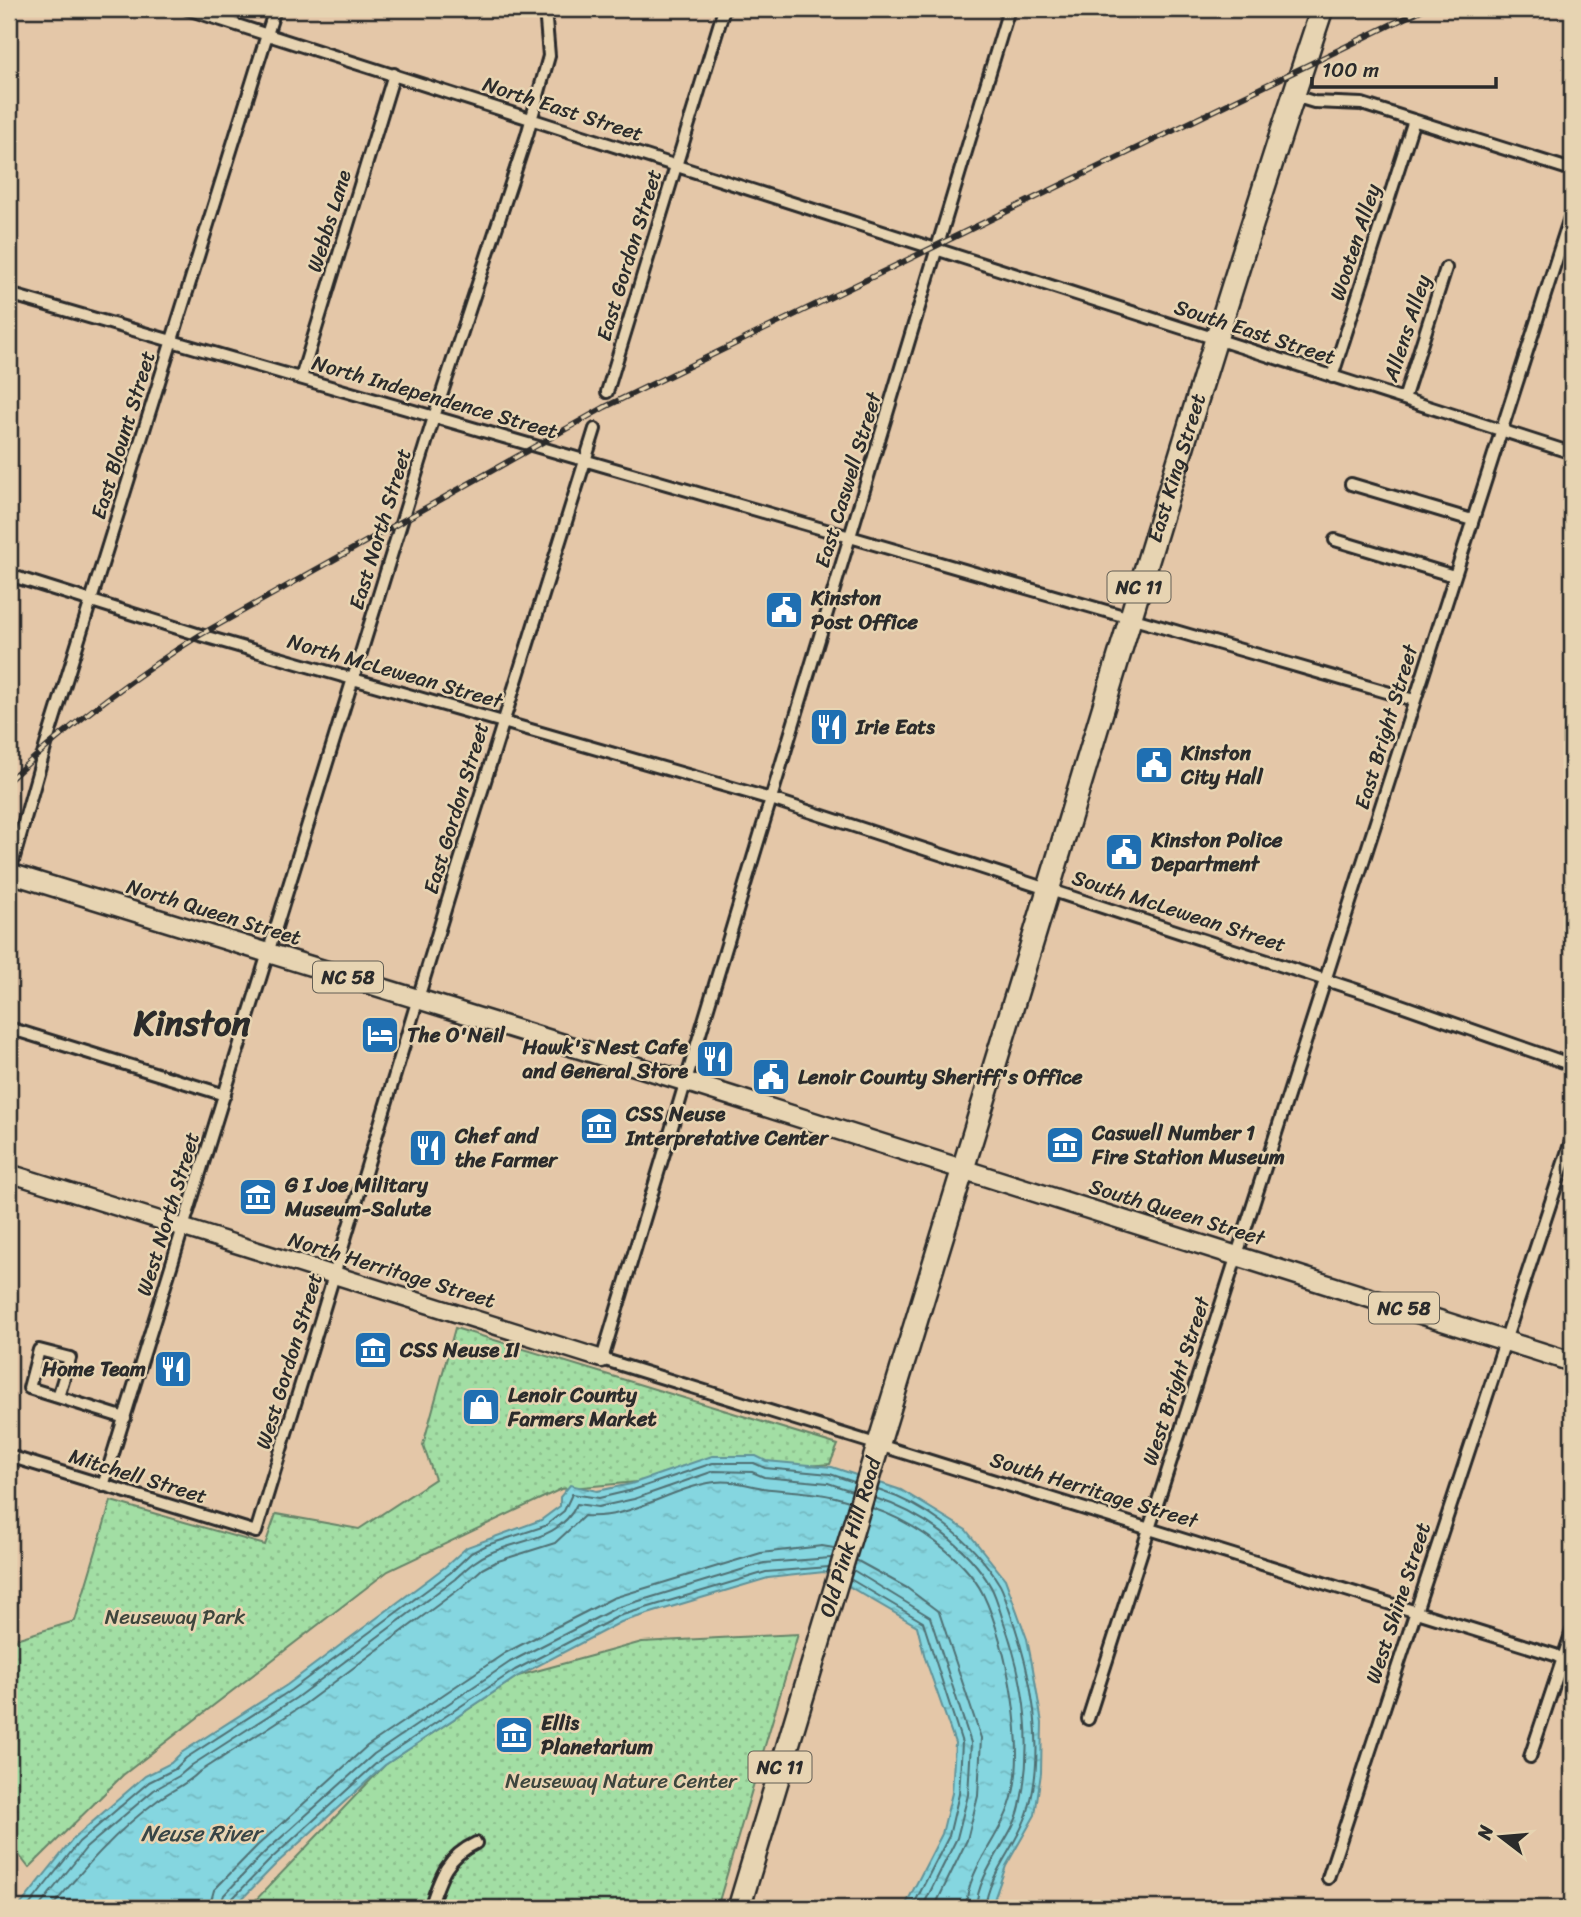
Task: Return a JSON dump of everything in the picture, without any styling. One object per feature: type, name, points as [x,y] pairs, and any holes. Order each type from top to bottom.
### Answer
[{"type":"highway","name":"East King Street","points":[[963,1168],[1214,340],[1322,9]]},
{"type":"highway","name":"Old Pink Hill Road","points":[[739,1908],[822,1625],[963,1168]]},
{"type":"main road","name":"North Queen Street","points":[[9,874],[687,1082]]},
{"type":"main road","name":"South Queen Street","points":[[687,1082],[1572,1362]]},
{"type":"street","name":"North East Street","points":[[187,9],[932,250]]},
{"type":"street","name":"East Blount Street","points":[[9,874],[275,9]]},
{"type":"street","name":"East North Street","points":[[270,953],[434,417],[531,119],[549,56],[545,9]]},
{"type":"street","name":"East Gordon Street","points":[[607,392],[724,9]]},
{"type":"street","name":"East Caswell Street","points":[[602,1359],[851,538],[932,250],[1009,9]]},
{"type":"street","name":"Webbs Lane","points":[[301,378],[394,75]]},
{"type":"street","points":[[1294,96],[1314,103],[1362,104],[1572,170]]},
{"type":"street","name":"Wooten Alley","points":[[1332,377],[1414,120]]},
{"type":"street","name":"East Bright Street","points":[[1237,1255],[1572,211]]},
{"type":"street","name":"South East Street","points":[[932,250],[1572,453]]},
{"type":"street","name":"Allens Alley","points":[[1404,399],[1446,268]]},
{"type":"street","name":"North Independence Street","points":[[9,294],[1414,699]]},
{"type":"street","name":"East Gordon Street","points":[[420,999],[595,429]]},
{"type":"street","points":[[1351,484],[1472,520]]},
{"type":"street","points":[[1335,540],[1454,576]]},
{"type":"street","name":"North McLewean Street","points":[[9,575],[354,680],[771,799]]},
{"type":"street","name":"South McLewean Street","points":[[771,799],[1049,888],[1572,1065]]},
{"type":"street","name":"West North Street","points":[[103,1486],[270,953]]},
{"type":"street","name":"West Gordon Street","points":[[256,1532],[420,999]]},
{"type":"street","points":[[9,1028],[225,1095]]},
{"type":"street","name":"West Shine Street","points":[[1328,1878],[1572,1138]]},
{"type":"street","name":"North Herritage Street","points":[[9,1173],[602,1359]]},
{"type":"street","name":"West Bright Street","points":[[1088,1719],[1237,1255]]},
{"type":"street","points":[[58,1397],[70,1358],[39,1350],[29,1388],[125,1418]]},
{"type":"street","name":"South Herritage Street","points":[[602,1359],[875,1450],[1149,1527],[1416,1611],[1567,1662]]},
{"type":"street","name":"Mitchell Street","points":[[9,1456],[256,1532]]},
{"type":"street","points":[[1530,1757],[1567,1662],[1572,1632]]},
{"type":"street","points":[[430,1908],[442,1871],[461,1850],[476,1843]]},
{"type":"green space","name":"Neuseway Park","points":[[455,1328],[838,1445],[830,1464],[561,1489],[388,1571],[123,1775],[29,1868],[9,1842],[9,1641],[75,1621],[111,1501],[265,1545],[276,1514],[359,1529],[435,1479],[423,1445]]},
{"type":"green space","name":"Neuseway Nature Center","points":[[798,1634],[717,1908],[248,1908],[385,1765],[518,1676],[642,1642]]},
{"type":"water","name":"Neuse River","points":[[712,1456],[756,1456],[766,1461],[832,1467],[901,1490],[966,1530],[1005,1579],[1027,1639],[1033,1669],[1042,1723],[1041,1773],[1035,1815],[1006,1866],[991,1908],[904,1908],[942,1834],[952,1793],[955,1743],[925,1658],[917,1626],[824,1572],[768,1578],[621,1622],[518,1676],[385,1765],[276,1864],[233,1908],[18,1908],[74,1838],[145,1776],[171,1763],[181,1753],[287,1685],[445,1567],[467,1547],[541,1520],[560,1506],[560,1497],[570,1485],[597,1491],[631,1484]]},
{"type":"railway","points":[[9,780],[101,703],[200,635],[605,407],[1423,9]]},
{"type":"place","name":"Kinston Post Office","points":[[784,610]]},
{"type":"place","name":"Irie Eats","points":[[829,727]]},
{"type":"place","name":"Kinston City Hall","points":[[1154,765]]},
{"type":"place","name":"Kinston Police Department","points":[[1124,852]]},
{"type":"place","name":"The O'Neil","points":[[380,1035]]},
{"type":"place","name":"Hawk's Nest Cafe and General Store","points":[[715,1059]]},
{"type":"place","name":"Lenoir County Sheriff's Office","points":[[771,1077]]},
{"type":"place","name":"CSS Neuse Interpretative Center","points":[[599,1126]]},
{"type":"place","name":"Caswell Number 1 Fire Station Museum","points":[[1065,1145]]},
{"type":"place","name":"Chef and the Farmer","points":[[428,1148]]},
{"type":"place","name":"G I Joe Military Museum-Salute","points":[[258,1197]]},
{"type":"place","name":"CSS Neuse II","points":[[373,1350]]},
{"type":"place","name":"Home Team","points":[[173,1369]]},
{"type":"place","name":"Lenoir County Farmers Market","points":[[481,1407]]},
{"type":"place","name":"Ellis Planetarium","points":[[514,1735]]},
{"type":"district","name":"Kinston","points":[[192,1023]]}]
